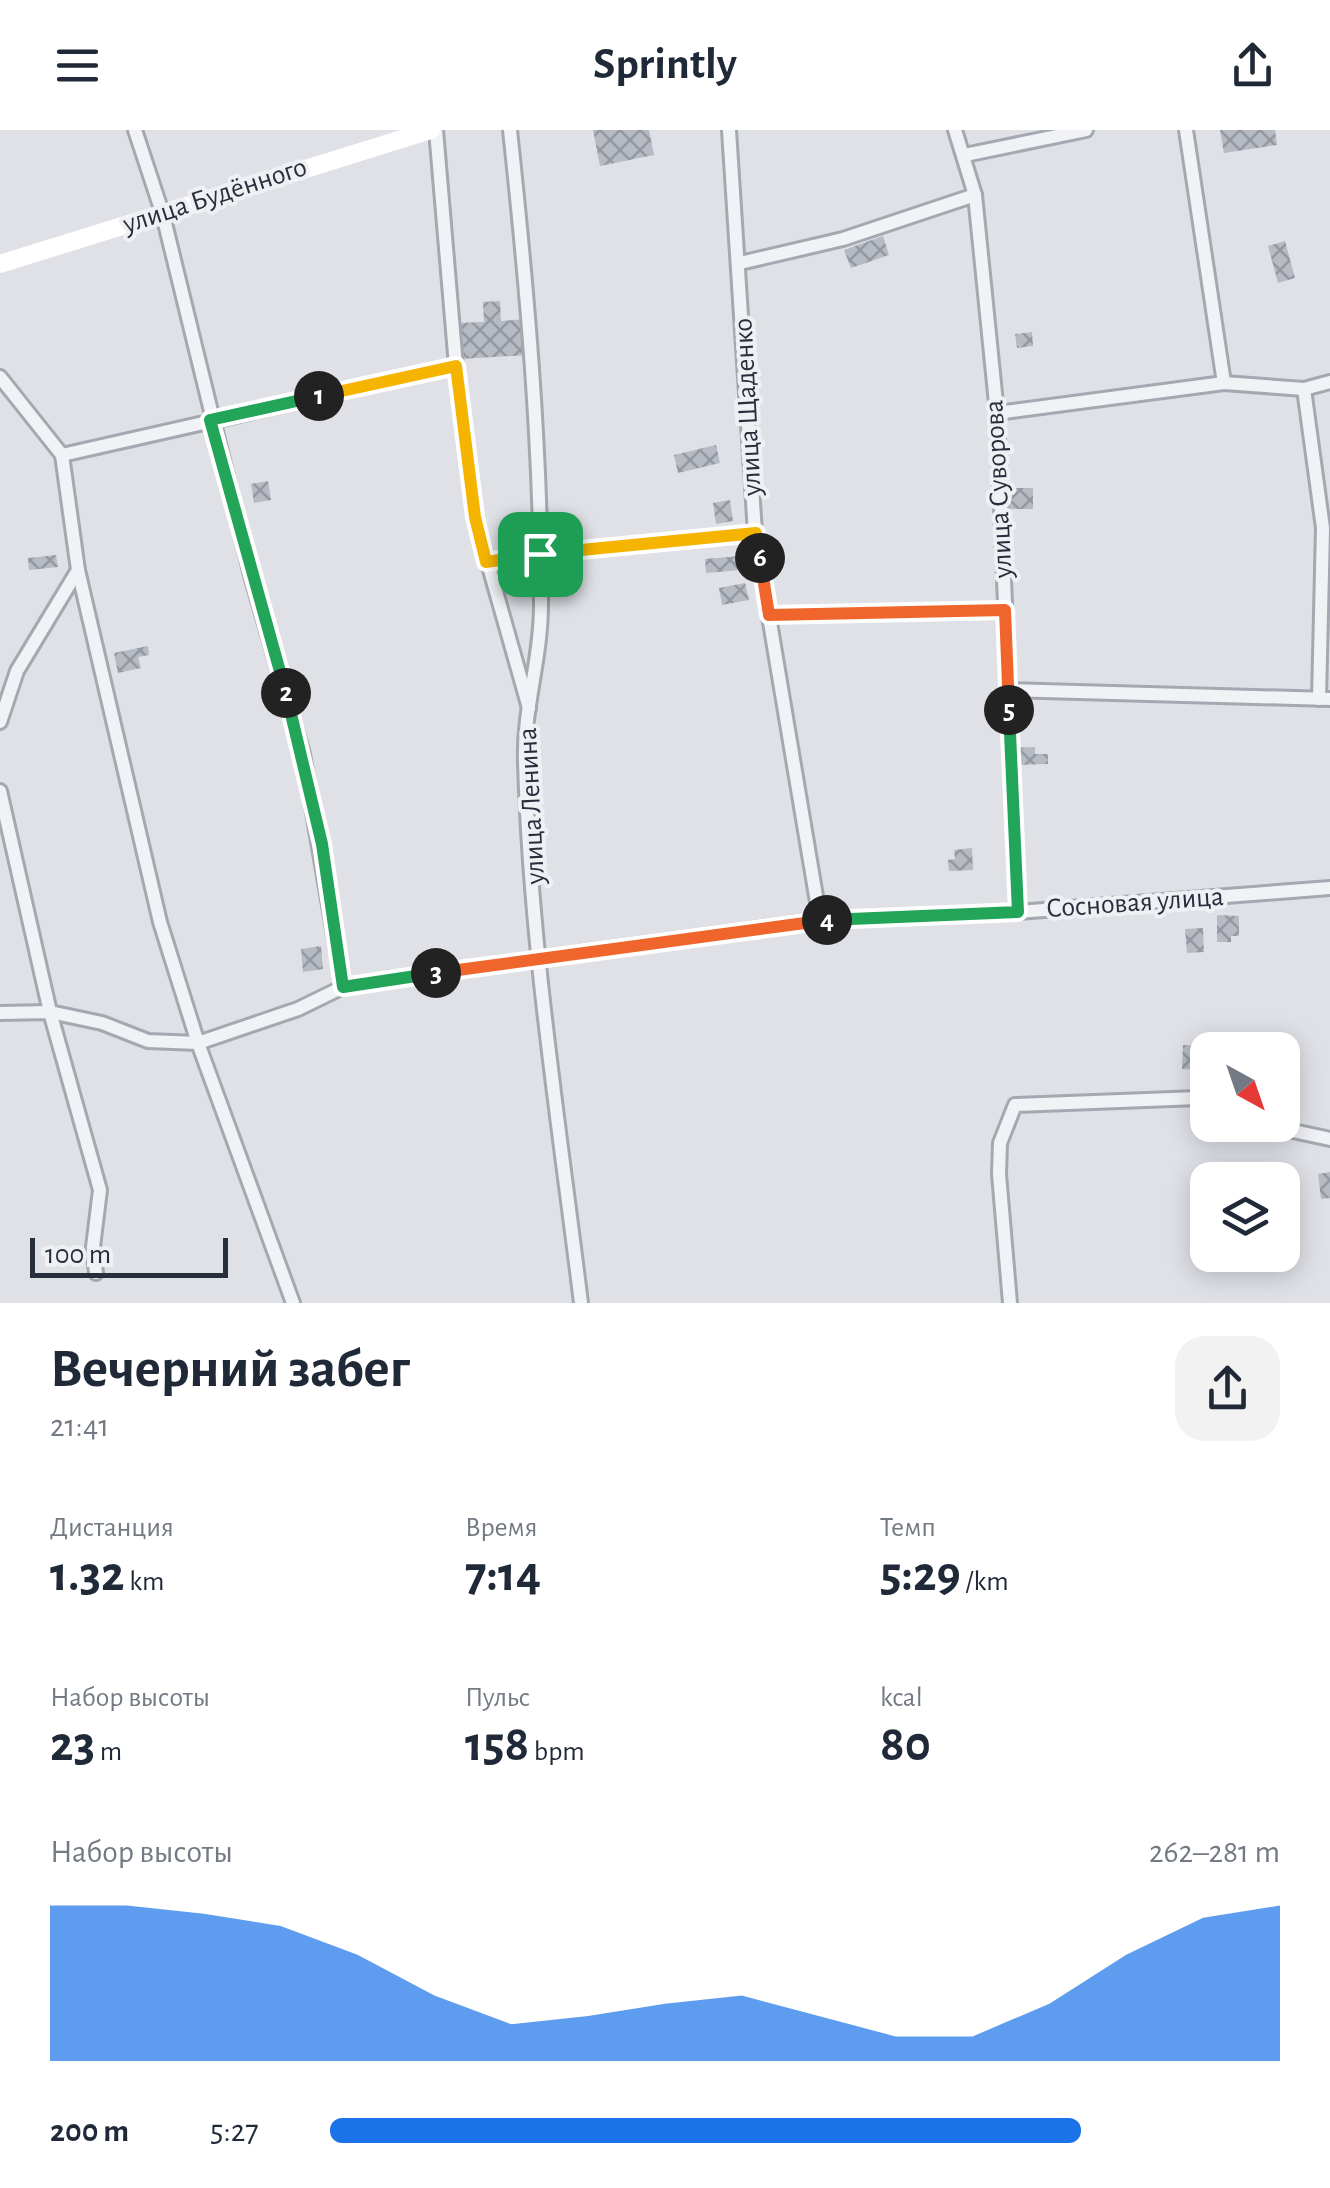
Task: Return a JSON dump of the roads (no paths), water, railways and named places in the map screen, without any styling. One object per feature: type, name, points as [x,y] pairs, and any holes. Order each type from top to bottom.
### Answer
[{"type":"main road","name":"улица Будённого","points":[[0,264],[433,130]]},
{"type":"street","points":[[135,130],[163,214],[210,420],[303,754],[343,987]]},
{"type":"street","points":[[433,130],[475,517],[528,708]]},
{"type":"street","name":"улица Ленина","points":[[510,130],[526,272],[540,554],[540,652],[528,708],[525,759],[542,958],[581,1303]]},
{"type":"street","name":"улица Щаденко","points":[[728,130],[756,533],[820,920]]},
{"type":"street","name":"улица Суворова","points":[[954,130],[975,195],[997,413],[1018,912]]},
{"type":"street","points":[[965,155],[1086,130]]},
{"type":"street","points":[[1186,130],[1224,383]]},
{"type":"street","points":[[740,263],[843,238],[975,195]]},
{"type":"street","points":[[62,455],[456,366]]},
{"type":"street","points":[[0,378],[62,455],[78,570],[160,922],[198,1043],[293,1303]]},
{"type":"street","points":[[997,413],[1224,383],[1304,389],[1330,382]]},
{"type":"street","points":[[1008,690],[1325,699],[1323,528],[1304,389]]},
{"type":"street","points":[[540,554],[756,533]]},
{"type":"street","points":[[0,722],[6,685],[78,570]]},
{"type":"street","points":[[769,615],[1005,610]]},
{"type":"street","points":[[0,791],[50,1012],[100,1190],[92,1247],[96,1274]]},
{"type":"street","name":"Сосновая улица","points":[[0,1013],[50,1012],[102,1023],[148,1041],[198,1043],[298,1010],[343,987],[542,958],[820,920],[1018,912],[1330,888]]},
{"type":"street","points":[[1010,1303],[999,1174],[1000,1143],[1015,1105],[1190,1098]]},
{"type":"street","points":[[1300,1133],[1330,1139]]},
{"type":"lane","points":[[486,562],[540,554]]}]
